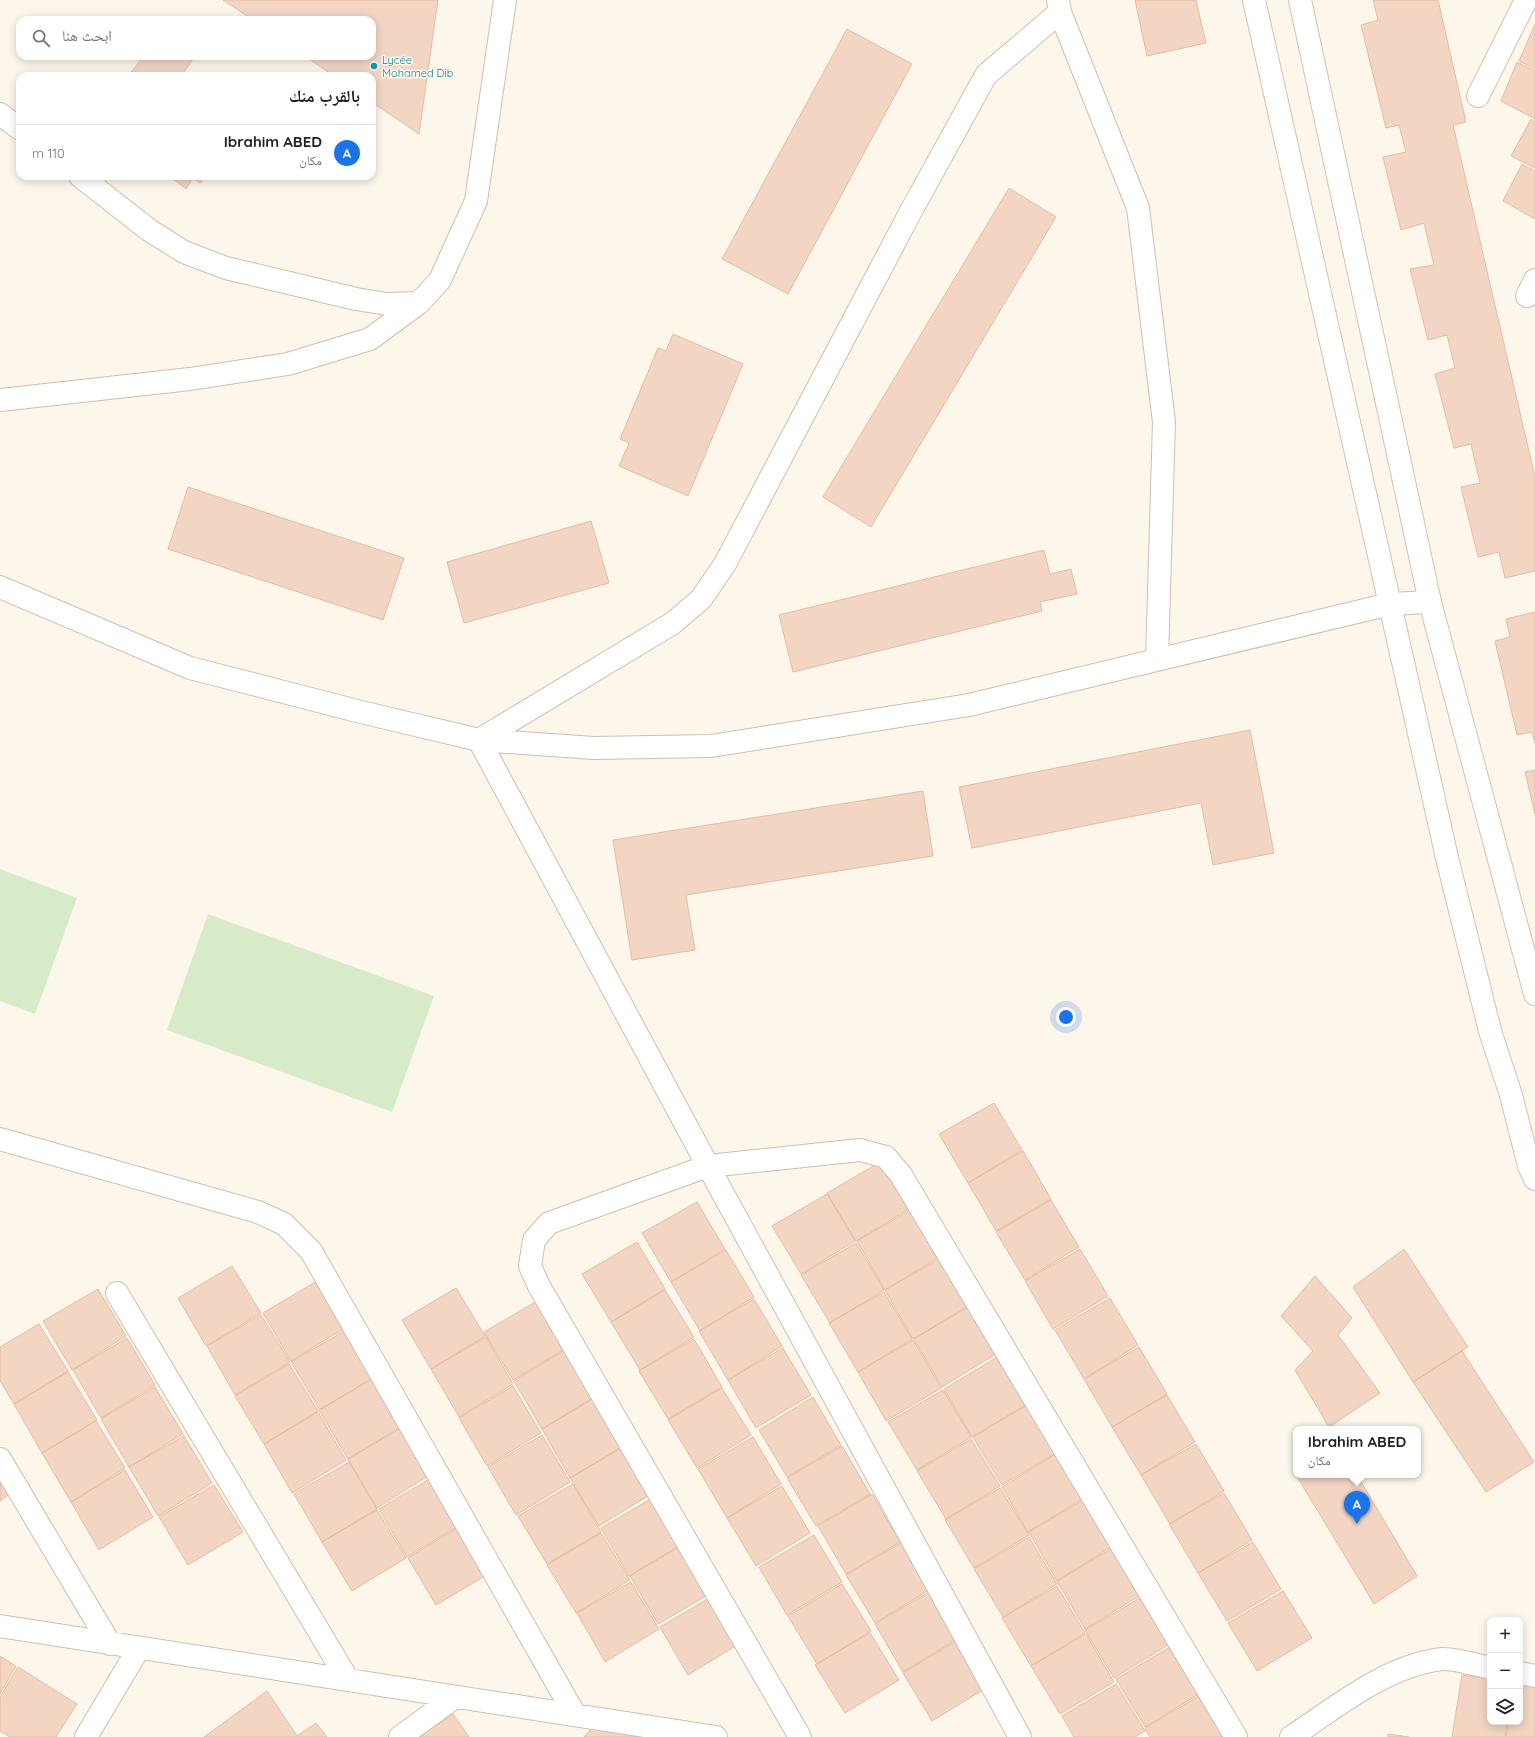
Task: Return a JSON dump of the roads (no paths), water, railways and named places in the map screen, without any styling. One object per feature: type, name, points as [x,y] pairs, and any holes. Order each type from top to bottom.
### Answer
[{"type":"street","points":[[0,400],[190,379],[288,364],[370,339],[419,303],[440,280],[476,201],[505,0]]},
{"type":"street","points":[[1254,0],[1448,862],[1486,1015],[1511,1095],[1529,1166],[1535,1179]]},
{"type":"street","points":[[1300,0],[1430,602],[1535,994]]},
{"type":"street","points":[[1478,96],[1526,0]]},
{"type":"street","points":[[479,740],[673,623],[701,599],[725,564],[910,213],[986,75],[1059,6],[1138,208],[1164,422],[1157,659]]},
{"type":"street","points":[[0,114],[16,126]]},
{"type":"street","points":[[85,180],[148,230],[184,252],[226,268],[356,299],[387,304],[419,303]]},
{"type":"street","points":[[0,587],[190,668],[361,712],[479,740],[594,748],[710,746],[969,705],[1390,604],[1430,602]]},
{"type":"street","points":[[479,740],[708,1166],[1020,1737]]},
{"type":"street","points":[[0,1139],[258,1212],[284,1224],[311,1251],[575,1715]]},
{"type":"street","points":[[800,1737],[539,1286],[530,1266],[534,1240],[549,1223],[708,1166],[860,1150],[886,1157],[901,1175],[1236,1737]]},
{"type":"street","points":[[117,1292],[348,1680]]},
{"type":"street","points":[[0,1459],[110,1644]]},
{"type":"street","points":[[0,1626],[716,1737]]},
{"type":"street","points":[[86,1737],[139,1648]]},
{"type":"street","points":[[1291,1737],[1378,1680],[1412,1667],[1443,1659],[1487,1667]]},
{"type":"street","points":[[1523,1674],[1535,1676]]},
{"type":"street","points":[[400,1737],[455,1697]]},
{"type":"place","name":"Lycée Mohamed Dib","points":[[374,66]]},
{"type":"place","name":"Ibrahim ABED","points":[[1357,1524]]}]
